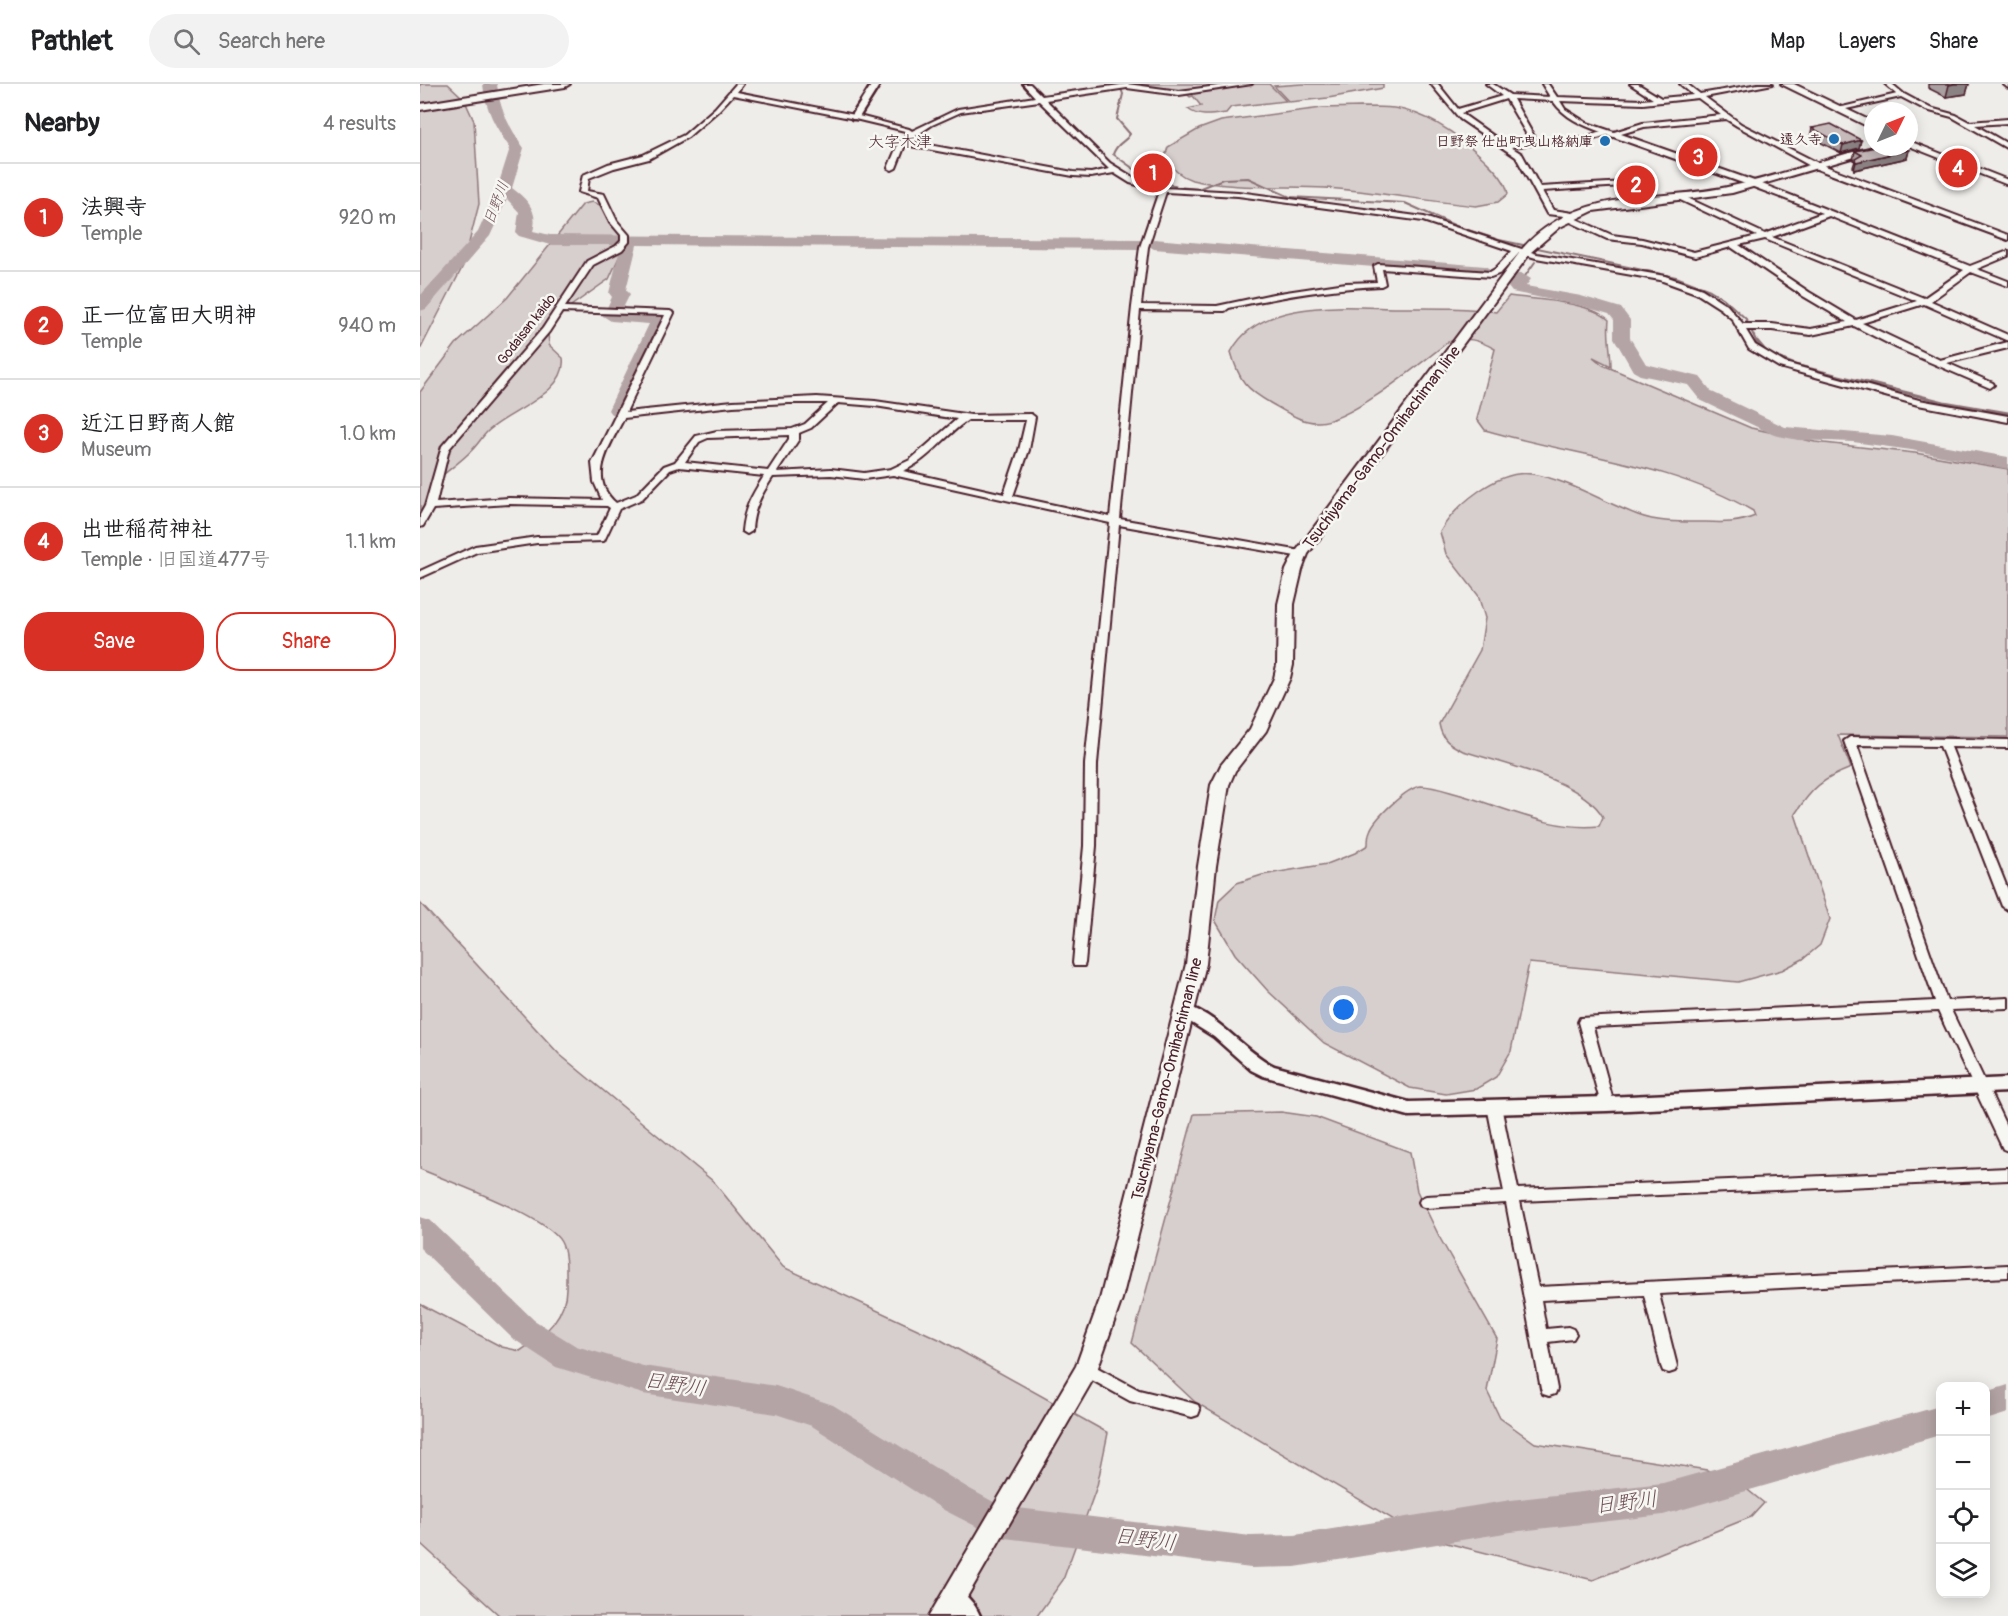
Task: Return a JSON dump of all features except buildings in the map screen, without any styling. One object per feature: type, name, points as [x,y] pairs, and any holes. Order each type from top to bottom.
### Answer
[{"type":"highway","points":[[425,106],[565,84]]},
{"type":"main road","points":[[1786,84],[1864,122]]},
{"type":"main road","name":"Tsuchiyama-Gamo-Omihachiman line","points":[[955,1610],[971,1567],[1088,1369],[1112,1299],[1196,964],[1207,866],[1220,785],[1227,769],[1258,731],[1278,689],[1285,665],[1286,604],[1294,570],[1301,554],[1526,249],[1568,216],[1592,208],[1724,192],[1864,153]]},
{"type":"street","name":"Godaisan kaido","points":[[420,524],[430,506],[445,448],[561,309],[576,281],[590,263],[619,248],[625,241],[600,195],[583,192],[586,177],[611,166],[646,158],[686,136],[740,84]]},
{"type":"street","points":[[855,117],[876,84]]},
{"type":"street","points":[[1026,84],[1107,165],[1133,181],[1163,190],[1230,194],[1424,219],[1526,249],[1684,285],[1709,296],[1724,307],[1742,327],[1752,347],[1782,365],[1918,402],[2008,419]]},
{"type":"street","points":[[892,168],[903,142],[911,134],[953,112],[1118,86],[1179,93],[1249,84]]},
{"type":"street","points":[[1434,84],[1457,112],[1491,139],[1519,156],[1550,212],[1568,216],[1610,237],[1642,241],[1695,255],[1765,237],[1827,214]]},
{"type":"street","points":[[1490,84],[1508,97],[1534,142]]},
{"type":"street","points":[[1545,84],[1567,114],[1608,134],[1754,184],[2008,284]]},
{"type":"street","points":[[1633,84],[1661,101]]},
{"type":"street","points":[[1683,84],[1726,117],[1755,135],[1817,166],[2008,238]]},
{"type":"street","points":[[1457,112],[1508,97],[1661,101],[1770,84]]},
{"type":"street","points":[[1888,84],[1902,95],[1928,109],[1950,115],[2008,147]]},
{"type":"street","points":[[733,93],[855,117],[898,128],[911,134]]},
{"type":"street","points":[[1837,109],[1902,95]]},
{"type":"street","points":[[1505,146],[1534,142],[1576,142],[1643,125],[1726,117]]},
{"type":"street","points":[[1966,124],[2008,121]]},
{"type":"street","points":[[903,142],[1073,174],[1091,175],[1116,170]]},
{"type":"street","points":[[1918,147],[2008,183]]},
{"type":"street","points":[[1995,178],[2008,175]]},
{"type":"street","points":[[1538,189],[1640,183]]},
{"type":"street","points":[[1079,963],[1090,846],[1091,764],[1136,308],[1144,247],[1163,190]]},
{"type":"street","points":[[1681,197],[1765,237],[1925,301],[2008,338]]},
{"type":"street","points":[[1733,245],[1806,294],[1855,323],[1990,385]]},
{"type":"street","points":[[1136,308],[1222,308],[1273,296],[1346,285],[1381,284],[1378,266],[1494,274],[1526,249]]},
{"type":"street","points":[[1742,327],[1773,327],[1811,332],[1855,323],[1925,301],[1970,269],[2008,253]]},
{"type":"street","points":[[420,575],[475,549],[537,540],[602,538],[612,505],[597,480],[597,463],[670,314],[561,309]]},
{"type":"street","points":[[1939,363],[2008,345]]},
{"type":"street","points":[[622,415],[763,401],[835,401],[897,405],[965,418],[1031,417],[1024,450],[1008,497]]},
{"type":"street","points":[[430,506],[508,501],[612,505],[639,497],[667,468],[678,464],[690,452],[697,439],[723,434],[794,432],[808,426],[835,401]]},
{"type":"street","points":[[678,464],[772,475],[831,472],[864,476],[893,472],[915,462],[946,432],[965,418]]},
{"type":"street","points":[[747,531],[750,507],[794,439],[794,432]]},
{"type":"street","points":[[893,472],[1114,521],[1301,554]]},
{"type":"street","points":[[2008,744],[1850,741],[1943,1007],[2008,1145]]},
{"type":"street","points":[[1944,743],[2008,906]]},
{"type":"street","points":[[1607,1104],[1586,1022],[2008,1003]]},
{"type":"street","points":[[1185,1011],[1220,1033],[1257,1065],[1306,1083],[1409,1109],[1607,1104],[2008,1085]]},
{"type":"street","points":[[1494,1106],[1549,1389]]},
{"type":"street","points":[[1426,1202],[1513,1196],[2008,1174]]},
{"type":"street","points":[[1532,1294],[2008,1270]]},
{"type":"street","points":[[1650,1288],[1669,1366]]},
{"type":"street","points":[[1540,1336],[1568,1334]]},
{"type":"street","points":[[1088,1369],[1136,1396],[1192,1410]]},
{"type":"shaded area","points":[[420,84],[448,84],[464,99],[474,121],[479,204],[463,266],[420,350]]},
{"type":"shaded area","points":[[1132,84],[1239,84],[1170,91]]},
{"type":"shaded area","points":[[1269,84],[1286,101],[1231,107],[1226,113],[1211,115],[1197,114],[1188,109],[1201,106],[1193,96],[1190,97],[1187,94]]},
{"type":"shaded area","points":[[1383,84],[1383,88],[1289,102],[1274,86]]},
{"type":"shaded area","points":[[1322,108],[1394,108],[1407,111],[1444,127],[1476,151],[1493,168],[1508,194],[1498,202],[1476,206],[1344,189],[1223,185],[1192,180],[1176,171],[1165,157],[1168,147],[1199,129],[1221,121]]},
{"type":"shaded area","points":[[592,202],[603,206],[625,244],[609,279],[561,313],[548,333],[549,345],[563,358],[562,371],[556,382],[535,401],[496,424],[468,454],[434,483],[429,490],[420,517],[420,392],[456,344],[507,298],[583,204]]},
{"type":"shaded area","points":[[1509,296],[1562,302],[1600,314],[1609,320],[1611,366],[1593,357],[1603,365],[1751,428],[1815,442],[1915,453],[2008,469],[2008,737],[1838,735],[1851,768],[1818,785],[1795,814],[1830,919],[1820,945],[1803,959],[1782,970],[1738,982],[1529,963],[1511,1051],[1496,1077],[1476,1089],[1446,1094],[1410,1088],[1324,1043],[1268,991],[1235,954],[1215,920],[1219,900],[1237,883],[1262,875],[1327,864],[1355,853],[1368,845],[1370,831],[1384,812],[1408,792],[1421,786],[1478,800],[1547,822],[1581,827],[1599,826],[1603,817],[1593,804],[1578,793],[1540,775],[1463,751],[1447,741],[1440,729],[1439,724],[1480,650],[1485,618],[1478,595],[1446,554],[1440,532],[1456,511],[1479,491],[1505,477],[1532,474],[1559,481],[1638,515],[1663,521],[1725,522],[1755,516],[1753,511],[1722,495],[1656,471],[1485,430],[1477,419],[1495,349],[1478,341],[1461,339],[1448,342],[1367,402],[1349,412],[1319,422],[1306,421],[1294,416],[1256,394],[1241,377],[1231,352],[1244,335],[1261,322],[1304,309],[1328,307],[1433,308],[1496,312]]},
{"type":"shaded area","points":[[420,903],[559,1054],[714,1182],[783,1267],[941,1340],[1108,1433],[1097,1486],[1063,1580],[1037,1616],[500,1616],[420,1543],[420,1304],[502,1347],[520,1351],[546,1331],[559,1315],[566,1295],[566,1273],[561,1242],[537,1221],[474,1191],[420,1169]]},
{"type":"shaded area","points":[[1281,1112],[1316,1117],[1410,1152],[1417,1191],[1441,1240],[1497,1339],[1487,1391],[1500,1418],[1535,1443],[1707,1470],[1739,1483],[1764,1503],[1751,1517],[1593,1580],[1423,1537],[1195,1402],[1132,1343],[1194,1114]]},
{"type":"waterway","name":"日野川","points":[[490,84],[498,118],[517,148],[504,189]]},
{"type":"waterway","points":[[1119,84],[1123,94],[1117,119],[1130,134],[1113,154],[1141,174],[1177,187],[1198,189],[1223,179],[1248,178],[1290,197],[1405,203],[1456,226],[1499,240],[1676,277],[1710,290],[1723,298],[1746,319],[1757,343]]},
{"type":"waterway","name":"日野川","points":[[420,306],[485,233],[504,189]]},
{"type":"waterway","points":[[504,189],[527,212],[527,225],[524,233],[550,240],[1140,244]]},
{"type":"waterway","points":[[613,312],[622,294],[617,293],[630,241]]},
{"type":"waterway","points":[[1154,244],[1485,271]]},
{"type":"waterway","points":[[1523,279],[1535,262]]},
{"type":"waterway","points":[[1521,278],[1523,279],[1516,287],[1518,289],[1581,301]]},
{"type":"waterway","points":[[1588,303],[1615,311],[1622,320],[1622,338],[1639,367],[1646,371],[1694,381],[1706,396],[1780,431],[1892,441],[2008,463]]},
{"type":"waterway","points":[[611,316],[657,320],[617,410]]},
{"type":"waterway","points":[[1757,341],[1768,354],[1795,365],[1944,402],[2008,413]]},
{"type":"waterway","name":"日野川","points":[[420,1229],[523,1329],[567,1357],[643,1380],[776,1400],[822,1415],[956,1499],[997,1521],[1251,1552],[1295,1551],[1511,1516],[1663,1499],[1936,1422]]},
{"type":"waterway","name":"日野川","points":[[1990,1405],[2008,1399]]},
{"type":"place","name":"遠久寺","points":[[1834,139]]},
{"type":"place","name":"日野祭 仕出町曳山格納庫","points":[[1605,141]]},
{"type":"place","name":"近江日野商人館","points":[[1698,157]]},
{"type":"place","name":"出世稲荷神社","points":[[1958,168]]},
{"type":"place","name":"法興寺","points":[[1153,173]]},
{"type":"place","name":"正一位富田大明神","points":[[1636,185]]},
{"type":"district","name":"大字木津","points":[[900,141]]}]
